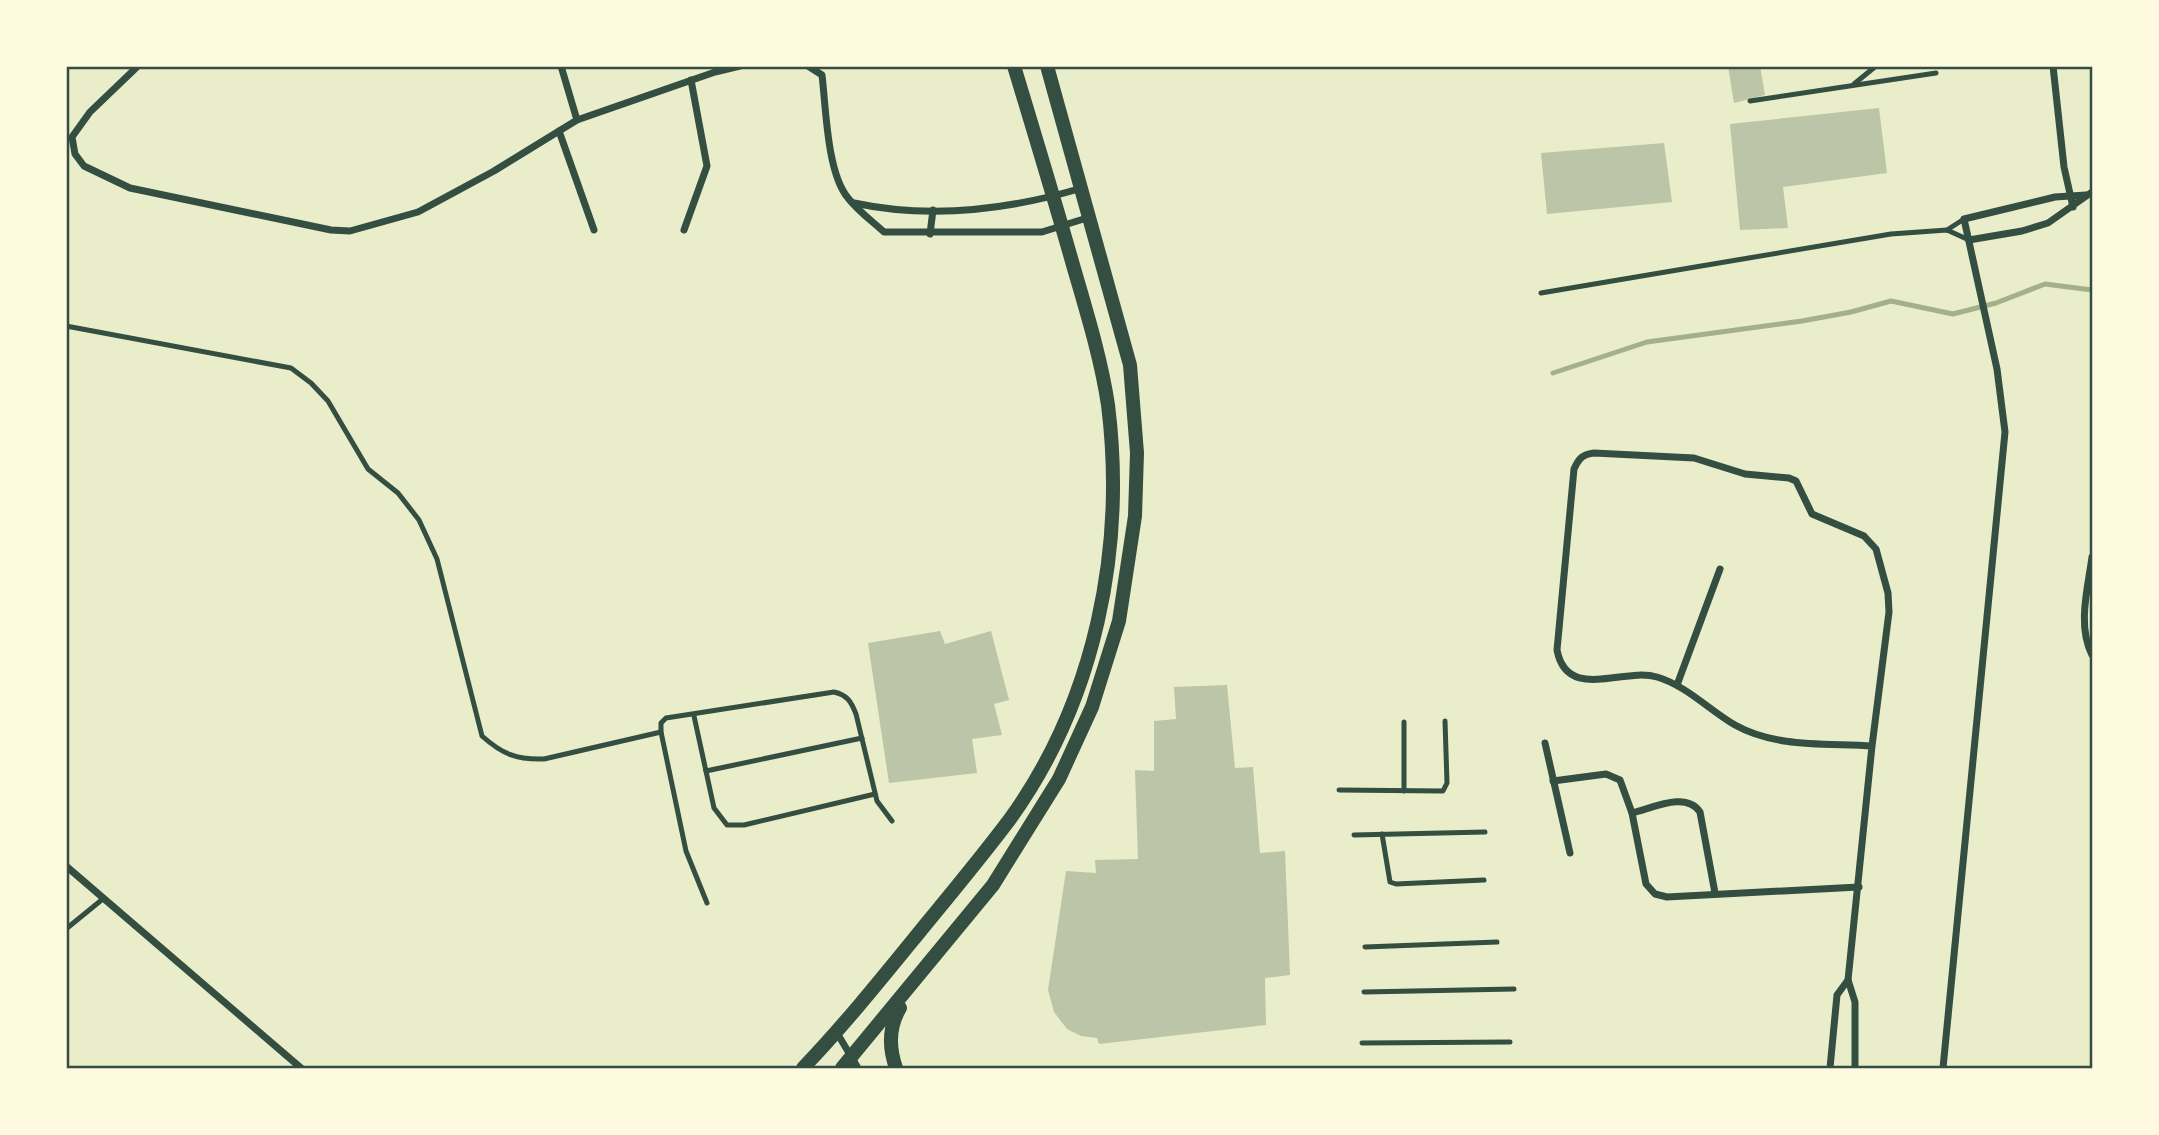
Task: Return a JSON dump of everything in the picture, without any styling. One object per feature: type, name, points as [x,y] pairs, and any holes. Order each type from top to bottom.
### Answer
[{"type":"main road","points":[[803,1069],[837,1033],[1011,818],[1040,770],[1070,711],[1092,646],[1110,558],[1114,509],[1107,404],[1089,321],[1014,66]]},
{"type":"main road","points":[[850,1066],[993,885],[1059,779],[1092,707],[1122,607],[1135,516],[1137,453],[1130,365],[1047,66]]},
{"type":"main road","points":[[896,1069],[890,1036],[893,1020],[918,977]]},
{"type":"street","points":[[138,66],[90,112],[72,137],[75,154],[85,166],[130,188],[331,230],[350,231],[418,212],[577,120],[691,80],[740,66]]},
{"type":"street","points":[[561,66],[577,120]]},
{"type":"street","points":[[807,66],[822,75]]},
{"type":"street","points":[[830,66],[822,75],[840,184],[853,203],[884,232],[1042,232],[1090,217]]},
{"type":"street","points":[[2053,66],[2069,194],[2073,207]]},
{"type":"street","points":[[684,230],[707,166],[691,80]]},
{"type":"street","points":[[559,131],[594,230]]},
{"type":"street","points":[[853,203],[887,210],[989,209],[1053,197],[1082,188]]},
{"type":"street","points":[[1943,1069],[2004,467],[2002,401],[1964,219],[2069,194],[2089,194]]},
{"type":"street","points":[[1969,240],[2037,227],[2073,207],[2089,194]]},
{"type":"street","points":[[930,234],[933,210]]},
{"type":"street","points":[[1855,1069],[1855,1002],[1848,980],[1889,612],[1885,576],[1876,549],[1864,536],[1812,514],[1796,481],[1789,478],[1745,474],[1694,458],[1584,454],[1574,468],[1558,626],[1558,660],[1569,675],[1580,680],[1646,675],[1677,685],[1734,724],[1760,737],[1872,746]]},
{"type":"street","points":[[2092,557],[2084,627],[2086,643],[2092,655]]},
{"type":"street","points":[[1677,685],[1720,569]]},
{"type":"street","points":[[1545,743],[1570,853]]},
{"type":"street","points":[[1553,780],[1612,775],[1622,784],[1632,813],[1648,889],[1667,897],[1715,892],[1859,887]]},
{"type":"street","points":[[1632,813],[1684,801],[1694,804],[1700,812],[1715,892]]},
{"type":"street","points":[[66,866],[300,1068]]},
{"type":"street","points":[[1830,1069],[1838,995],[1848,980]]},
{"type":"street","points":[[837,1033],[850,1066]]},
{"type":"lane","points":[[1854,84],[1876,66]]},
{"type":"lane","points":[[1750,101],[1936,74]]},
{"type":"lane","points":[[1947,230],[1964,219]]},
{"type":"lane","points":[[1541,293],[1891,234],[1947,230],[1969,240]]},
{"type":"lane","points":[[66,326],[290,368],[311,383],[328,401],[368,469],[398,493],[419,520],[437,559],[482,736],[500,752],[525,760],[544,759],[661,732]]},
{"type":"lane","points":[[707,903],[686,851],[661,732],[661,723],[666,718],[694,716],[834,692],[843,694],[852,702],[876,794],[891,821]]},
{"type":"lane","points":[[694,716],[718,817],[727,825],[733,827],[876,794]]},
{"type":"lane","points":[[1339,790],[1441,792],[1445,789],[1445,721]]},
{"type":"lane","points":[[1404,722],[1404,791]]},
{"type":"lane","points":[[706,771],[862,738]]},
{"type":"lane","points":[[1354,835],[1485,832]]},
{"type":"lane","points":[[1382,834],[1390,882],[1396,884],[1484,880]]},
{"type":"lane","points":[[66,929],[103,898]]},
{"type":"lane","points":[[1365,947],[1497,942]]},
{"type":"lane","points":[[1364,992],[1514,989]]},
{"type":"lane","points":[[1362,1043],[1510,1042]]},
{"type":"building","points":[[1728,66],[1760,66],[1765,95],[1734,103]]},
{"type":"building","points":[[1879,108],[1887,173],[1783,187],[1788,228],[1740,230],[1730,124]]},
{"type":"building","points":[[1664,143],[1672,202],[1547,214],[1541,153]]},
{"type":"building","points":[[940,631],[945,644],[991,631],[1009,700],[994,704],[1002,735],[972,739],[977,773],[889,783],[868,643]]},
{"type":"building","points":[[1227,685],[1235,768],[1253,767],[1260,853],[1285,851],[1290,975],[1265,978],[1266,1025],[1099,1044],[1097,1038],[1081,1036],[1067,1029],[1054,1012],[1048,990],[1066,871],[1096,873],[1095,860],[1138,859],[1135,770],[1154,771],[1154,721],[1176,719],[1174,687]]},
{"type":"waterway","points":[[1553,373],[1647,342],[1802,321],[1891,301],[1953,314],[1996,303],[2045,284],[2092,290]]}]
